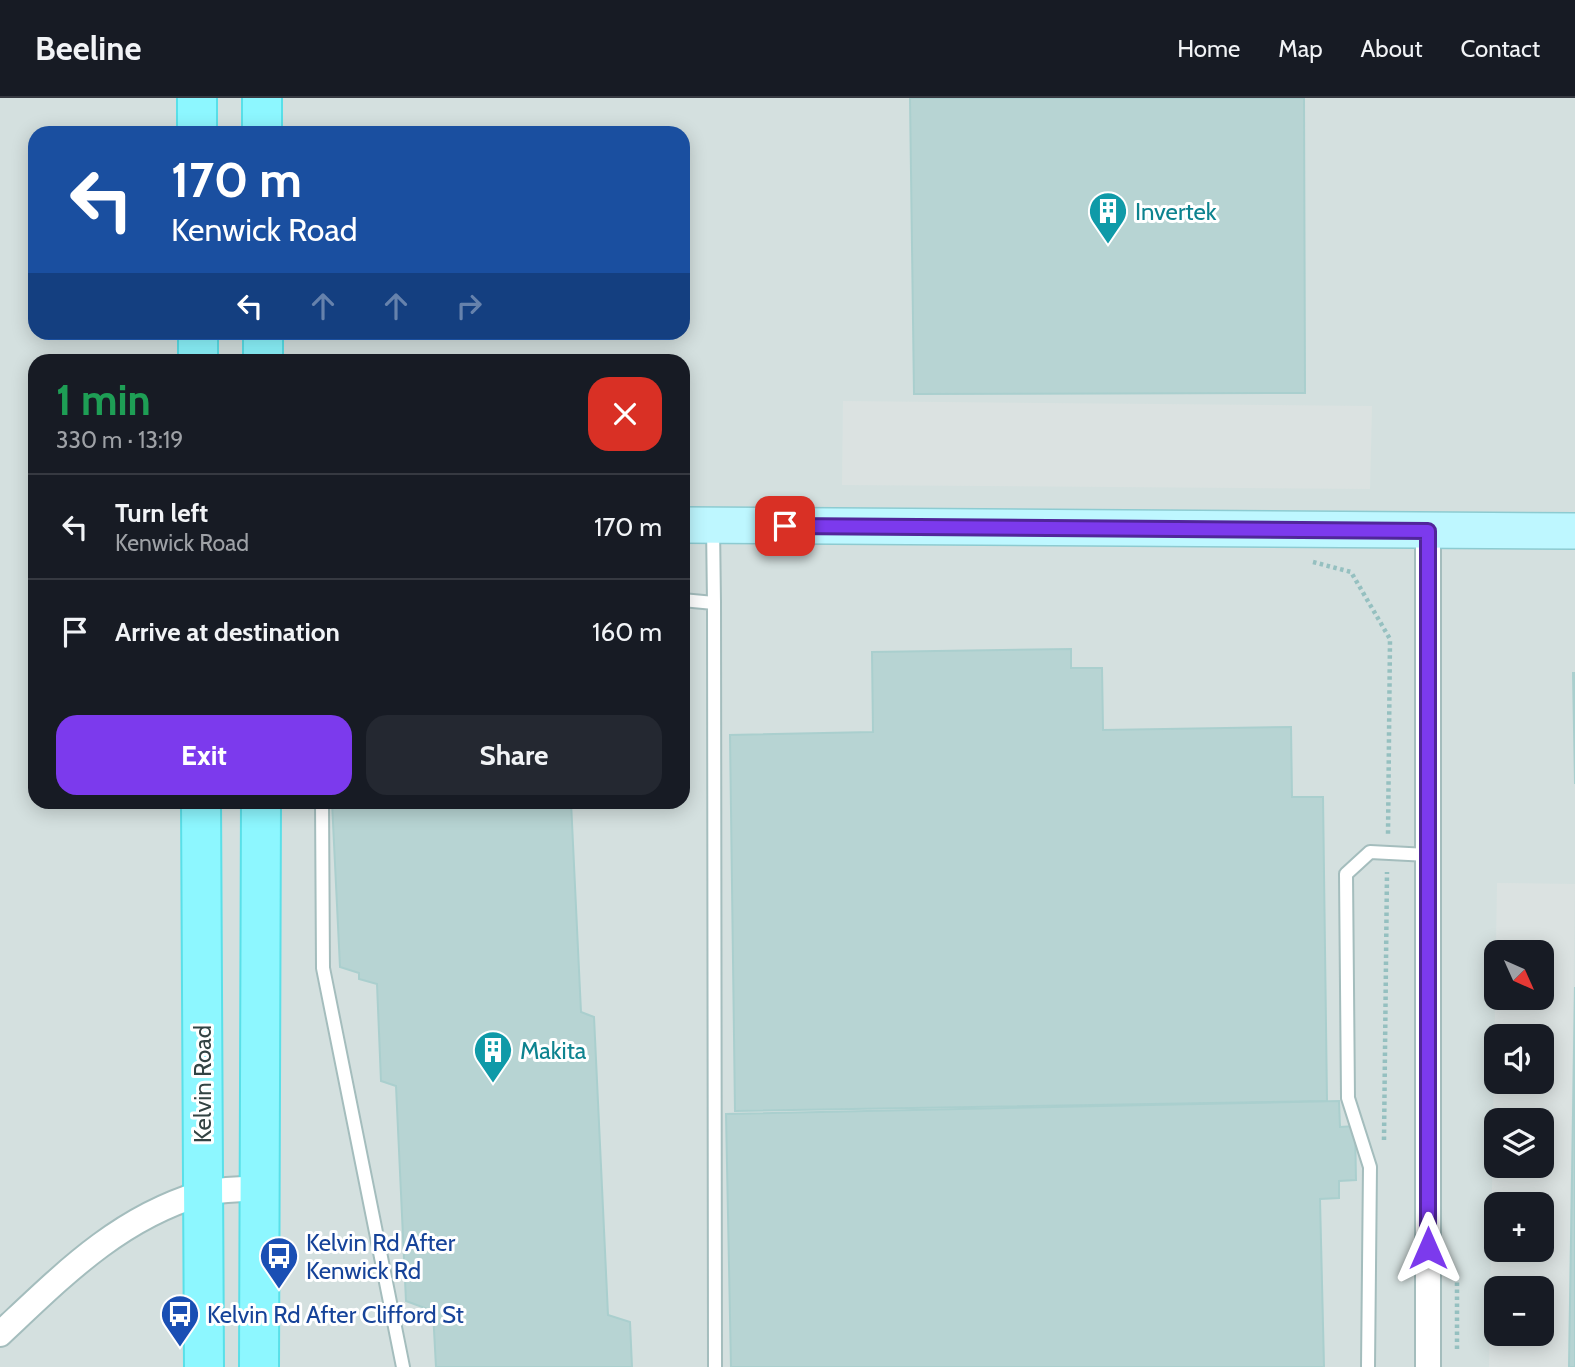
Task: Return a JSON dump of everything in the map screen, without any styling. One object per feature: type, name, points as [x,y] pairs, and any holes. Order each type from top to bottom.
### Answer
[{"type":"main road","points":[[197,98],[197,126]]},
{"type":"main road","points":[[262,98],[262,126]]},
{"type":"main road","points":[[698,526],[1575,531]]},
{"type":"main road","name":"Kelvin Road","points":[[201,809],[204,1367]]},
{"type":"main road","points":[[259,1367],[261,809]]},
{"type":"street","points":[[1428,531],[1428,1367]]},
{"type":"street","points":[[0,1334],[80,1259],[146,1215],[203,1194],[259,1188]]},
{"type":"lane","points":[[698,526],[714,603],[715,1367]]},
{"type":"lane","points":[[690,601],[714,603]]},
{"type":"lane","points":[[322,809],[323,968],[403,1367]]},
{"type":"lane","points":[[1368,1367],[1370,1167],[1348,1098],[1346,874],[1370,852],[1428,855]]},
{"type":"path","points":[[1297,530],[1298,558],[1350,572],[1390,639],[1384,1145]]},
{"type":"path","points":[[1457,1279],[1457,1354]]},
{"type":"shaded area","points":[[0,98],[1575,98],[1575,1367],[0,1367]]},
{"type":"shaded area","points":[[843,401],[1372,406],[1370,489],[842,485]]},
{"type":"shaded area","points":[[1497,883],[1575,884],[1568,1367],[1489,1367],[1489,1346],[1554,1346],[1554,1276],[1491,1276],[1491,1262],[1554,1262],[1554,1192],[1492,1192],[1492,1178],[1554,1178],[1554,1108],[1493,1108],[1494,1094],[1554,1094],[1554,1024],[1495,1024],[1495,1010],[1554,1010],[1554,940],[1496,940]]},
{"type":"building","name":"Invertek","points":[[910,98],[1304,98],[1305,393],[914,394]]},
{"type":"building","points":[[1071,649],[1071,668],[1102,668],[1103,730],[1291,727],[1292,797],[1323,797],[1327,1101],[735,1111],[730,735],[873,732],[872,652]]},
{"type":"building","points":[[1573,673],[1575,673],[1575,784]]},
{"type":"building","name":"Makita","points":[[332,809],[571,809],[581,1012],[594,1017],[608,1315],[630,1322],[632,1367],[436,1367],[433,1311],[406,1301],[396,1086],[381,1081],[377,984],[359,979],[359,973],[340,967]]},
{"type":"building","points":[[1575,987],[1575,1367],[1569,1367]]},
{"type":"building","points":[[1339,1101],[1340,1127],[1355,1126],[1356,1180],[1339,1181],[1339,1198],[1320,1199],[1324,1367],[731,1367],[726,1114]]},
{"type":"place","name":"Invertek","points":[[1108,245]]},
{"type":"place","name":"Makita","points":[[493,1084]]},
{"type":"place","name":"Kelvin Rd After Kenwick Rd","points":[[279,1290]]},
{"type":"place","name":"Kelvin Rd After Clifford St","points":[[180,1348]]},
{"type":"route","points":[[785,526],[1428,531],[1428,1248]]}]
